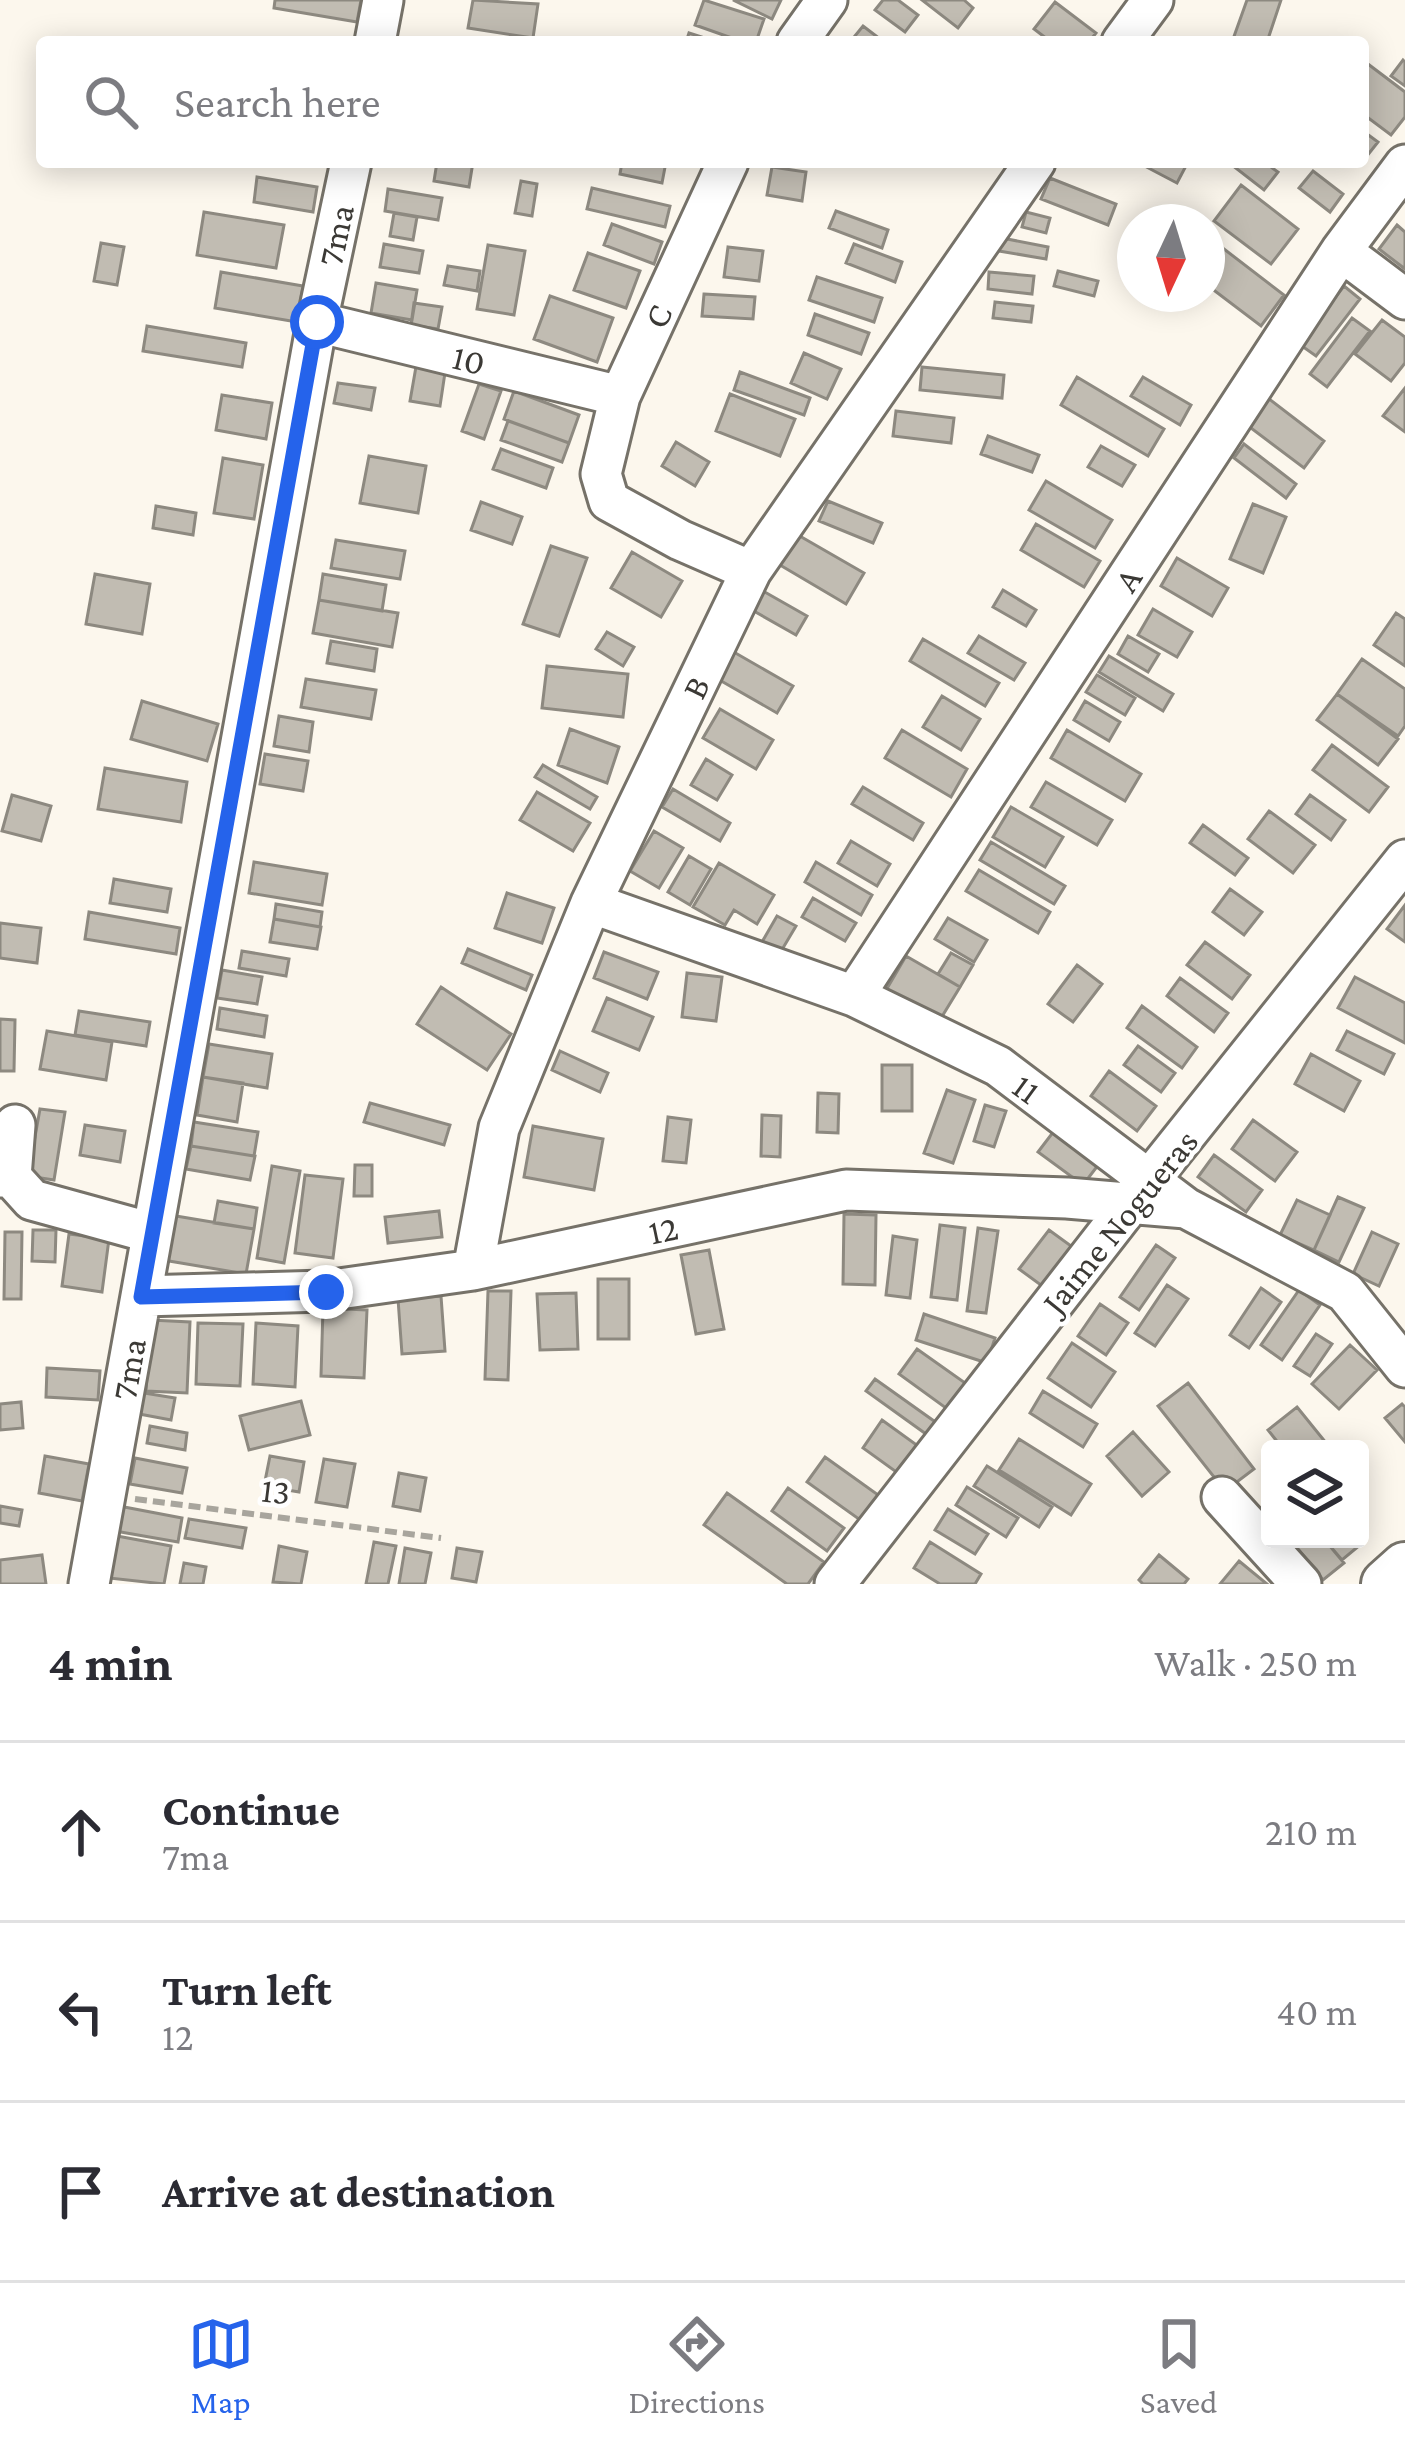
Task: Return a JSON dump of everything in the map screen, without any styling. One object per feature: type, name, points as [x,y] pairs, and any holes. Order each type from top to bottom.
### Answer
[{"type":"main road","points":[[1386,1584],[1405,1568]]},
{"type":"street","points":[[376,36],[383,0]]},
{"type":"street","points":[[800,36],[827,0]]},
{"type":"street","points":[[1126,36],[1153,0]]},
{"type":"street","name":"A","points":[[854,996],[1341,251],[1405,165]]},
{"type":"street","name":"7ma","points":[[89,1584],[317,322],[350,168]]},
{"type":"street","name":"C","points":[[725,168],[620,396],[601,474],[609,501],[680,540],[752,571]]},
{"type":"street","name":"B","points":[[472,1270],[499,1128],[590,903],[752,571],[1031,168]]},
{"type":"street","points":[[1341,251],[1405,299]]},
{"type":"street","name":"10","points":[[317,322],[620,396]]},
{"type":"street","name":"Jaime Nogueras","points":[[835,1584],[1405,860]]},
{"type":"street","name":"11","points":[[590,903],[854,996],[998,1066],[1142,1192],[1186,1208],[1345,1292],[1405,1367]]},
{"type":"street","points":[[15,1125],[5,1177],[32,1200],[152,1234]]},
{"type":"street","name":"12","points":[[141,1297],[326,1292],[472,1270],[846,1190],[1142,1192]]},
{"type":"street","points":[[1222,1498],[1301,1584]]},
{"type":"path","name":"13","points":[[105,1495],[441,1538]]},
{"type":"building","points":[[275,0],[361,0],[357,22],[274,8]]},
{"type":"building","points":[[473,0],[538,4],[533,36],[468,28]]},
{"type":"building","points":[[704,0],[764,19],[758,36],[726,36],[695,25]]},
{"type":"building","points":[[733,0],[781,0],[772,19]]},
{"type":"building","points":[[883,0],[898,0],[918,15],[905,32],[875,10]]},
{"type":"building","points":[[922,0],[964,0],[973,8],[958,28]]},
{"type":"building","points":[[1247,0],[1281,0],[1269,36],[1234,36]]},
{"type":"building","points":[[1055,2],[1096,33],[1043,36],[1034,29]]},
{"type":"building","points":[[863,26],[876,36],[855,36]]},
{"type":"building","points":[[1405,62],[1405,86],[1391,76]]},
{"type":"building","points":[[1369,65],[1405,92],[1405,117],[1391,135],[1369,118]]},
{"type":"building","points":[[436,168],[472,168],[469,187],[434,181]]},
{"type":"building","points":[[621,168],[665,168],[662,183],[620,174]]},
{"type":"building","points":[[772,168],[806,172],[802,201],[767,195]]},
{"type":"building","points":[[1148,168],[1185,168],[1177,183]]},
{"type":"building","points":[[1236,168],[1278,172],[1264,190]]},
{"type":"building","points":[[1313,171],[1343,194],[1330,212],[1299,188]]},
{"type":"building","points":[[257,177],[317,187],[313,212],[254,202]]},
{"type":"building","points":[[1050,178],[1116,204],[1108,225],[1041,199]]},
{"type":"building","points":[[521,181],[537,184],[532,216],[515,213]]},
{"type":"building","points":[[1241,185],[1298,229],[1271,264],[1225,229],[1225,206]]},
{"type":"building","points":[[592,188],[670,206],[665,227],[587,209]]},
{"type":"building","points":[[388,189],[442,198],[438,220],[385,211]]},
{"type":"building","points":[[836,211],[888,230],[882,248],[829,228]]},
{"type":"building","points":[[204,212],[284,225],[276,268],[197,255]]},
{"type":"building","points":[[1026,212],[1050,218],[1046,233],[1022,227]]},
{"type":"building","points":[[394,213],[417,217],[413,240],[390,236]]},
{"type":"building","points":[[612,224],[662,242],[654,264],[604,245]]},
{"type":"building","points":[[1397,225],[1405,232],[1405,269],[1379,249]]},
{"type":"building","points":[[1002,238],[1048,247],[1046,259],[999,251]]},
{"type":"building","points":[[101,243],[124,247],[117,285],[94,281]]},
{"type":"building","points":[[384,244],[423,251],[419,273],[380,267]]},
{"type":"building","points":[[854,244],[902,262],[895,282],[846,263]]},
{"type":"building","points":[[488,245],[525,251],[514,315],[477,309]]},
{"type":"building","points":[[728,247],[763,251],[759,281],[724,277]]},
{"type":"building","points":[[1225,250],[1284,295],[1261,326],[1225,299]]},
{"type":"building","points":[[588,253],[640,271],[626,308],[574,290]]},
{"type":"building","points":[[448,266],[480,271],[477,291],[444,285]]},
{"type":"building","points":[[1058,271],[1098,281],[1094,296],[1054,286]]},
{"type":"building","points":[[221,272],[303,286],[297,322],[215,308]]},
{"type":"building","points":[[989,272],[1034,276],[1032,294],[988,289]]},
{"type":"building","points":[[817,277],[882,298],[874,322],[809,300]]},
{"type":"building","points":[[376,283],[417,290],[412,320],[371,313]]},
{"type":"building","points":[[1344,286],[1360,299],[1316,356],[1299,344]]},
{"type":"building","points":[[704,294],[755,297],[753,319],[702,316]]},
{"type":"building","points":[[550,296],[613,318],[597,362],[534,339]]},
{"type":"building","points":[[995,302],[1033,306],[1031,322],[993,318]]},
{"type":"building","points":[[414,303],[442,307],[438,329],[411,325]]},
{"type":"building","points":[[815,314],[869,333],[861,354],[808,335]]},
{"type":"building","points":[[1352,318],[1370,331],[1327,387],[1310,374]]},
{"type":"building","points":[[1382,320],[1405,337],[1405,363],[1391,381],[1355,354]]},
{"type":"building","points":[[147,326],[246,343],[242,367],[143,351]]},
{"type":"building","points":[[804,353],[841,369],[827,399],[791,383]]},
{"type":"building","points":[[417,361],[446,366],[440,406],[410,401]]},
{"type":"building","points":[[922,367],[1004,375],[1002,398],[920,390]]},
{"type":"building","points":[[740,372],[810,398],[804,415],[734,390]]},
{"type":"building","points":[[1077,377],[1164,429],[1148,456],[1061,405]]},
{"type":"building","points":[[1143,377],[1191,405],[1180,425],[1131,396]]},
{"type":"building","points":[[338,383],[375,388],[371,410],[334,403]]},
{"type":"building","points":[[479,384],[501,391],[484,439],[462,431]]},
{"type":"building","points":[[1405,388],[1405,432],[1383,416]]},
{"type":"building","points":[[514,391],[579,415],[569,443],[504,419]]},
{"type":"building","points":[[730,394],[795,419],[780,456],[716,431]]},
{"type":"building","points":[[222,395],[272,403],[266,439],[216,430]]},
{"type":"building","points":[[1264,395],[1324,441],[1304,468],[1243,422]]},
{"type":"building","points":[[896,411],[954,418],[951,443],[893,436]]},
{"type":"building","points":[[508,421],[569,443],[562,462],[501,440]]},
{"type":"building","points":[[988,436],[1039,455],[1032,472],[981,454]]},
{"type":"building","points":[[676,442],[709,462],[695,486],[662,466]]},
{"type":"building","points":[[1244,444],[1296,484],[1286,498],[1234,458]]},
{"type":"building","points":[[1101,446],[1135,465],[1122,486],[1088,467]]},
{"type":"building","points":[[501,449],[553,468],[546,488],[493,469]]},
{"type":"building","points":[[369,456],[426,466],[418,513],[360,503]]},
{"type":"building","points":[[223,458],[263,465],[254,519],[214,513]]},
{"type":"building","points":[[1046,481],[1112,520],[1095,548],[1029,510]]},
{"type":"building","points":[[828,501],[882,523],[873,543],[819,521]]},
{"type":"building","points":[[481,502],[522,517],[512,544],[471,530]]},
{"type":"building","points":[[1253,504],[1286,517],[1263,573],[1230,559]]},
{"type":"building","points":[[156,506],[196,513],[193,535],[153,528]]},
{"type":"building","points":[[1036,524],[1100,561],[1084,587],[1021,550]]},
{"type":"building","points":[[798,535],[864,573],[846,604],[780,565]]},
{"type":"building","points":[[336,540],[405,551],[400,579],[331,568]]},
{"type":"building","points":[[551,546],[587,558],[559,636],[523,624]]},
{"type":"building","points":[[632,552],[682,581],[661,617],[611,588]]},
{"type":"building","points":[[1177,558],[1228,588],[1212,616],[1161,586]]},
{"type":"building","points":[[95,574],[150,584],[142,634],[86,624]]},
{"type":"building","points":[[323,574],[386,585],[382,611],[319,600]]},
{"type":"building","points":[[1003,590],[1036,610],[1026,626],[993,607]]},
{"type":"building","points":[[763,591],[807,616],[796,635],[752,610]]},
{"type":"building","points":[[319,600],[398,613],[392,647],[313,633]]},
{"type":"building","points":[[1153,609],[1192,632],[1177,657],[1138,635]]},
{"type":"building","points":[[1396,613],[1405,619],[1405,666],[1374,645]]},
{"type":"building","points":[[607,632],[634,647],[623,666],[596,649]]},
{"type":"building","points":[[979,636],[1025,663],[1014,680],[968,653]]},
{"type":"building","points":[[1128,636],[1159,654],[1148,672],[1118,654]]},
{"type":"building","points":[[923,639],[999,683],[985,706],[910,661]]},
{"type":"building","points":[[331,641],[377,649],[374,671],[327,663]]},
{"type":"building","points":[[732,651],[793,686],[777,713],[716,678]]},
{"type":"building","points":[[1109,656],[1173,694],[1163,711],[1099,672]]},
{"type":"building","points":[[1362,659],[1405,689],[1405,726],[1398,736],[1337,694]]},
{"type":"building","points":[[547,666],[628,674],[623,717],[542,708]]},
{"type":"building","points":[[1097,675],[1135,698],[1125,715],[1086,692]]},
{"type":"building","points":[[306,679],[376,690],[371,719],[301,707]]},
{"type":"building","points":[[1337,694],[1398,739],[1378,765],[1317,720]]},
{"type":"building","points":[[942,696],[980,719],[961,750],[923,727]]},
{"type":"building","points":[[142,701],[218,724],[207,761],[131,739]]},
{"type":"building","points":[[1085,701],[1120,722],[1109,741],[1074,720]]},
{"type":"building","points":[[720,709],[773,740],[756,769],[703,738]]},
{"type":"building","points":[[279,716],[313,722],[309,752],[274,746]]},
{"type":"building","points":[[570,729],[619,747],[607,783],[558,765]]},
{"type":"building","points":[[902,730],[967,769],[951,797],[885,758]]},
{"type":"building","points":[[1067,730],[1141,774],[1125,801],[1051,758]]},
{"type":"building","points":[[1332,745],[1388,787],[1369,812],[1313,770]]},
{"type":"building","points":[[265,754],[308,761],[303,791],[260,784]]},
{"type":"building","points":[[706,759],[732,775],[717,800],[691,785]]},
{"type":"building","points":[[543,765],[597,797],[590,809],[535,777]]},
{"type":"building","points":[[105,768],[187,782],[181,822],[98,809]]},
{"type":"building","points":[[1046,782],[1112,820],[1097,845],[1031,807]]},
{"type":"building","points":[[863,787],[923,823],[913,840],[852,804]]},
{"type":"building","points":[[673,789],[730,823],[720,841],[662,807]]},
{"type":"building","points":[[537,792],[590,823],[573,851],[520,820]]},
{"type":"building","points":[[12,795],[51,806],[41,841],[2,831]]},
{"type":"building","points":[[1310,795],[1345,820],[1331,840],[1296,814]]},
{"type":"building","points":[[1011,807],[1063,837],[1045,867],[993,837]]},
{"type":"building","points":[[1269,811],[1315,845],[1293,873],[1248,839]]},
{"type":"building","points":[[1203,825],[1248,858],[1235,875],[1190,843]]},
{"type":"building","points":[[654,831],[683,848],[659,888],[630,871]]},
{"type":"building","points":[[851,841],[890,864],[877,886],[838,863]]},
{"type":"building","points":[[991,842],[1065,886],[1054,904],[980,860]]},
{"type":"building","points":[[689,856],[711,869],[690,905],[668,892]]},
{"type":"building","points":[[254,862],[327,874],[322,905],[249,893]]},
{"type":"building","points":[[816,862],[872,895],[861,915],[805,882]]},
{"type":"building","points":[[719,863],[774,895],[757,924],[734,910],[725,925],[693,907]]},
{"type":"building","points":[[979,870],[1050,912],[1038,933],[966,891]]},
{"type":"building","points":[[114,879],[171,889],[167,912],[110,903]]},
{"type":"building","points":[[1230,889],[1262,912],[1244,935],[1213,912]]},
{"type":"building","points":[[507,893],[554,908],[542,943],[495,928]]},
{"type":"building","points":[[813,898],[856,923],[845,941],[802,917]]},
{"type":"building","points":[[276,904],[322,912],[320,927],[274,919]]},
{"type":"building","points":[[1405,905],[1405,942],[1387,929]]},
{"type":"building","points":[[89,912],[180,928],[176,954],[85,939]]},
{"type":"building","points":[[777,916],[796,926],[780,953],[762,942]]},
{"type":"building","points":[[948,918],[987,940],[974,962],[935,939]]},
{"type":"building","points":[[274,919],[321,927],[317,949],[270,942]]},
{"type":"building","points":[[0,923],[41,928],[37,963],[0,958]]},
{"type":"building","points":[[1205,942],[1250,975],[1232,999],[1187,965]]},
{"type":"building","points":[[468,949],[532,975],[526,990],[462,963]]},
{"type":"building","points":[[242,951],[289,959],[286,976],[239,968]]},
{"type":"building","points":[[604,952],[658,972],[647,999],[594,978]]},
{"type":"building","points":[[951,953],[973,965],[960,987],[938,974]]},
{"type":"building","points":[[906,956],[960,987],[935,1028],[882,997]]},
{"type":"building","points":[[1077,965],[1102,984],[1073,1022],[1048,1004]]},
{"type":"building","points":[[222,970],[262,977],[257,1004],[217,998]]},
{"type":"building","points":[[687,973],[722,977],[716,1021],[682,1017]]},
{"type":"building","points":[[1355,977],[1405,1003],[1405,1043],[1338,1008]]},
{"type":"building","points":[[1180,978],[1228,1013],[1214,1032],[1167,996]]},
{"type":"building","points":[[441,987],[511,1034],[487,1070],[417,1024]]},
{"type":"building","points":[[607,998],[653,1017],[639,1050],[593,1031]]},
{"type":"building","points":[[1142,1006],[1197,1047],[1182,1068],[1127,1028]]},
{"type":"building","points":[[220,1008],[267,1016],[264,1037],[217,1029]]},
{"type":"building","points":[[79,1011],[150,1022],[146,1046],[75,1035]]},
{"type":"building","points":[[0,1019],[15,1020],[14,1071],[0,1071]]},
{"type":"building","points":[[47,1031],[112,1042],[106,1080],[40,1069]]},
{"type":"building","points":[[1347,1031],[1394,1054],[1384,1074],[1337,1050]]},
{"type":"building","points":[[209,1044],[272,1054],[267,1088],[203,1077]]},
{"type":"building","points":[[1138,1046],[1175,1073],[1161,1092],[1124,1065]]},
{"type":"building","points":[[560,1051],[608,1073],[600,1092],[552,1070]]},
{"type":"building","points":[[1311,1054],[1360,1081],[1344,1111],[1295,1084]]},
{"type":"building","points":[[882,1065],[912,1065],[912,1111],[882,1111]]},
{"type":"building","points":[[1109,1071],[1156,1106],[1137,1131],[1091,1096]]},
{"type":"building","points":[[203,1077],[243,1083],[237,1122],[197,1115]]},
{"type":"building","points":[[947,1090],[975,1100],[953,1163],[924,1153]]},
{"type":"building","points":[[818,1093],[839,1094],[838,1133],[817,1132]]},
{"type":"building","points":[[370,1103],[450,1125],[444,1145],[364,1122]]},
{"type":"building","points":[[985,1105],[1006,1111],[994,1147],[974,1141]]},
{"type":"building","points":[[40,1109],[65,1112],[54,1180],[28,1176]]},
{"type":"building","points":[[762,1115],[781,1116],[780,1157],[761,1156]]},
{"type":"building","points":[[668,1117],[691,1120],[686,1163],[663,1161]]},
{"type":"building","points":[[1253,1120],[1297,1152],[1275,1181],[1232,1149]]},
{"type":"building","points":[[194,1122],[258,1132],[254,1156],[191,1146]]},
{"type":"building","points":[[85,1125],[125,1131],[120,1162],[80,1155]]},
{"type":"building","points":[[533,1126],[603,1139],[594,1190],[524,1177]]},
{"type":"building","points":[[1057,1127],[1102,1160],[1083,1185],[1038,1152]]},
{"type":"building","points":[[191,1146],[255,1156],[250,1180],[186,1169]]},
{"type":"building","points":[[1214,1155],[1262,1190],[1246,1212],[1198,1177]]},
{"type":"building","points":[[355,1165],[372,1165],[372,1196],[354,1196]]},
{"type":"building","points":[[272,1166],[300,1171],[284,1263],[257,1258]]},
{"type":"building","points":[[305,1175],[343,1179],[333,1258],[295,1253]]},
{"type":"building","points":[[1338,1197],[1364,1208],[1339,1262],[1314,1250]]},
{"type":"building","points":[[1297,1200],[1330,1215],[1314,1250],[1280,1235]]},
{"type":"building","points":[[218,1201],[257,1208],[254,1229],[214,1223]]},
{"type":"building","points":[[439,1211],[442,1237],[388,1243],[385,1217]]},
{"type":"building","points":[[844,1214],[876,1215],[875,1285],[843,1284]]},
{"type":"building","points":[[170,1215],[254,1229],[246,1274],[163,1260]]},
{"type":"building","points":[[940,1225],[965,1228],[957,1300],[931,1297]]},
{"type":"building","points":[[978,1228],[998,1231],[986,1313],[967,1311]]},
{"type":"building","points":[[33,1230],[56,1230],[55,1262],[32,1261]]},
{"type":"building","points":[[1049,1230],[1078,1251],[1049,1291],[1019,1269]]},
{"type":"building","points":[[5,1232],[22,1232],[21,1299],[4,1299]]},
{"type":"building","points":[[1372,1232],[1398,1244],[1379,1286],[1353,1274]]},
{"type":"building","points":[[69,1234],[109,1239],[102,1292],[62,1286]]},
{"type":"building","points":[[893,1236],[917,1240],[910,1298],[886,1295]]},
{"type":"building","points":[[1156,1245],[1175,1258],[1139,1310],[1120,1297]]},
{"type":"building","points":[[709,1250],[724,1329],[696,1334],[681,1255]]},
{"type":"building","points":[[598,1279],[629,1279],[629,1339],[598,1339]]},
{"type":"building","points":[[1167,1285],[1188,1299],[1155,1346],[1135,1333]]},
{"type":"building","points":[[1261,1288],[1281,1302],[1249,1348],[1230,1335]]},
{"type":"building","points":[[1299,1290],[1320,1305],[1282,1360],[1261,1345]]},
{"type":"building","points":[[488,1291],[511,1291],[508,1380],[485,1379]]},
{"type":"building","points":[[576,1293],[578,1349],[540,1350],[537,1294]]},
{"type":"building","points":[[441,1296],[445,1351],[402,1354],[398,1299]]},
{"type":"building","points":[[1100,1304],[1128,1323],[1106,1355],[1078,1336]]},
{"type":"building","points":[[323,1308],[367,1310],[364,1378],[321,1376]]},
{"type":"building","points":[[924,1314],[995,1338],[987,1363],[916,1340]]},
{"type":"building","points":[[150,1320],[190,1322],[187,1393],[146,1391]]},
{"type":"building","points":[[198,1323],[243,1324],[240,1386],[196,1384]]},
{"type":"building","points":[[256,1323],[298,1326],[295,1387],[253,1384]]},
{"type":"building","points":[[1316,1334],[1332,1344],[1310,1376],[1294,1366]]},
{"type":"building","points":[[1072,1343],[1115,1372],[1091,1407],[1048,1378]]},
{"type":"building","points":[[1350,1345],[1377,1370],[1339,1409],[1312,1384]]},
{"type":"building","points":[[917,1349],[968,1385],[950,1411],[899,1374]]},
{"type":"building","points":[[47,1368],[100,1371],[98,1400],[46,1397]]},
{"type":"building","points":[[875,1379],[941,1426],[933,1439],[866,1391]]},
{"type":"building","points":[[1188,1383],[1254,1469],[1225,1491],[1158,1406]]},
{"type":"building","points":[[1043,1391],[1097,1424],[1083,1447],[1030,1413]]},
{"type":"building","points":[[138,1392],[175,1398],[171,1420],[134,1413]]},
{"type":"building","points":[[301,1401],[310,1435],[249,1450],[240,1416]]},
{"type":"building","points":[[21,1402],[23,1428],[0,1430],[0,1404]]},
{"type":"building","points":[[1402,1404],[1405,1407],[1405,1442],[1385,1418]]},
{"type":"building","points":[[1297,1407],[1324,1440],[1276,1440],[1268,1430]]},
{"type":"building","points":[[882,1420],[925,1451],[906,1479],[863,1448]]},
{"type":"building","points":[[150,1426],[187,1433],[185,1450],[147,1443]]},
{"type":"building","points":[[1133,1432],[1169,1472],[1142,1496],[1107,1456]]},
{"type":"building","points":[[1019,1439],[1091,1484],[1071,1515],[999,1470]]},
{"type":"building","points":[[45,1456],[89,1464],[82,1501],[39,1493]]},
{"type":"building","points":[[270,1456],[304,1462],[299,1492],[264,1486]]},
{"type":"building","points":[[825,1457],[881,1497],[863,1522],[807,1482]]},
{"type":"building","points":[[135,1458],[187,1468],[182,1493],[130,1484]]},
{"type":"building","points":[[324,1459],[355,1464],[347,1507],[316,1502]]},
{"type":"building","points":[[987,1466],[1052,1507],[1039,1527],[974,1486]]},
{"type":"building","points":[[399,1473],[426,1478],[420,1511],[393,1506]]},
{"type":"building","points":[[967,1487],[1018,1518],[1006,1537],[956,1505]]},
{"type":"building","points":[[788,1488],[844,1528],[827,1551],[772,1511]]},
{"type":"building","points":[[727,1493],[824,1562],[808,1584],[787,1584],[704,1525]]},
{"type":"building","points":[[0,1506],[22,1510],[19,1526],[0,1523]]},
{"type":"building","points":[[119,1506],[182,1518],[178,1542],[115,1531]]},
{"type":"building","points":[[948,1509],[988,1534],[975,1554],[935,1530]]},
{"type":"building","points":[[189,1519],[246,1528],[242,1548],[185,1538]]},
{"type":"building","points":[[117,1536],[171,1546],[164,1584],[109,1578]]},
{"type":"building","points":[[374,1542],[396,1546],[388,1584],[366,1584]]},
{"type":"building","points":[[930,1542],[981,1574],[975,1584],[940,1584],[914,1568]]},
{"type":"building","points":[[279,1546],[307,1552],[301,1584],[273,1582]]},
{"type":"building","points":[[405,1548],[431,1553],[425,1584],[399,1584]]},
{"type":"building","points":[[457,1548],[482,1552],[476,1582],[452,1578]]},
{"type":"building","points":[[1297,1548],[1332,1548],[1344,1563],[1323,1580]]},
{"type":"building","points":[[1332,1548],[1356,1548],[1342,1560]]},
{"type":"building","points":[[42,1555],[46,1584],[0,1584],[0,1560]]},
{"type":"building","points":[[1159,1555],[1188,1579],[1184,1584],[1143,1584],[1139,1580]]},
{"type":"building","points":[[1239,1561],[1267,1584],[1220,1584]]},
{"type":"building","points":[[184,1563],[206,1567],[203,1584],[180,1584]]},
{"type":"route","points":[[317,322],[141,1297],[326,1292]]}]
